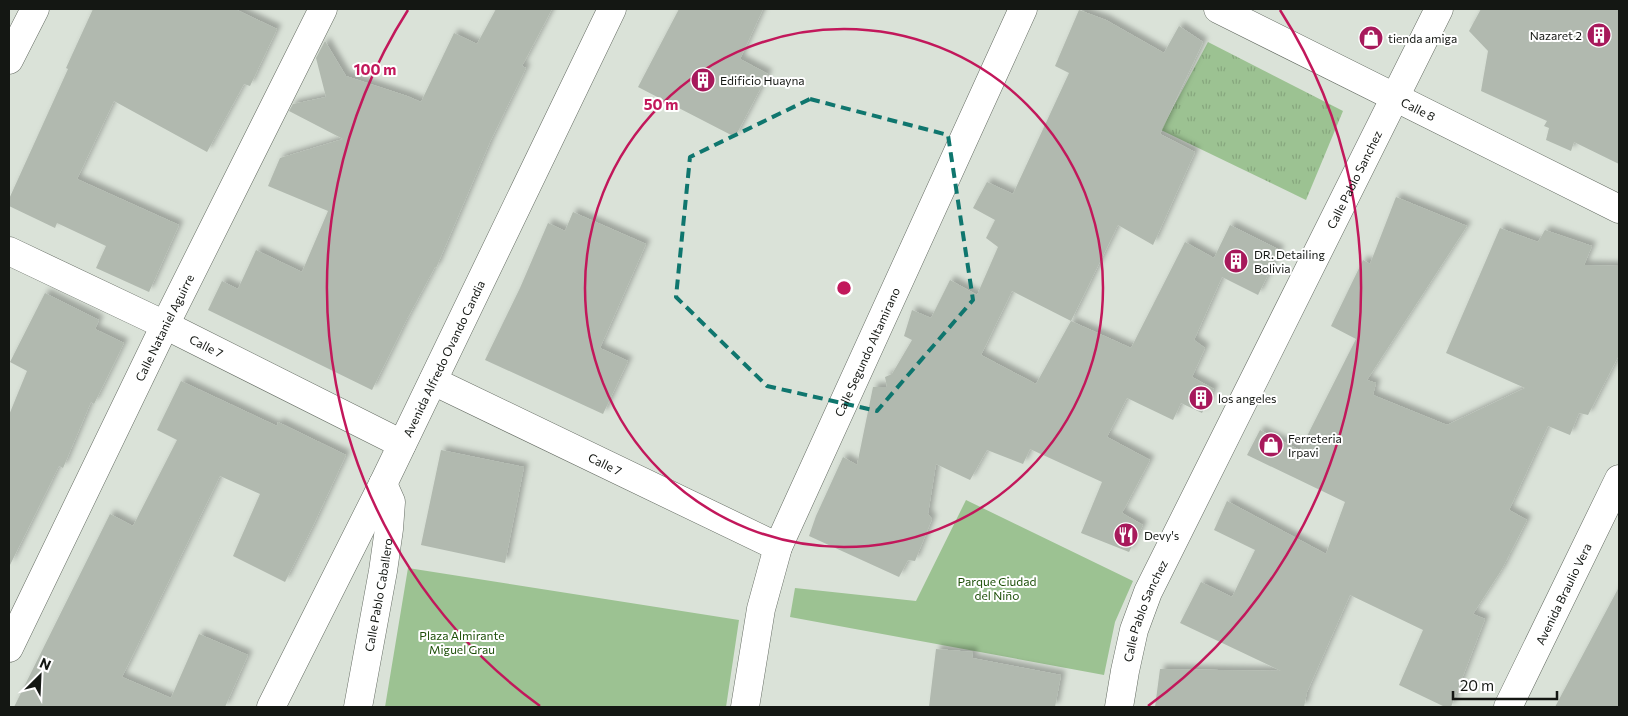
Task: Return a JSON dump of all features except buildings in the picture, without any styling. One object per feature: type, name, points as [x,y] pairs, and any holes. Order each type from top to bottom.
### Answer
[{"type":"street","points":[[9,60],[35,9]]},
{"type":"street","name":"Calle Nataniel Aguirre","points":[[9,648],[165,326],[323,9]]},
{"type":"street","name":"Avenida Alfredo Ovando Candia","points":[[271,707],[383,484],[612,9]]},
{"type":"street","name":"Calle Segundo Altamirano","points":[[745,707],[761,609],[778,547],[1023,9]]},
{"type":"street","name":"Calle 8","points":[[1218,9],[1619,209]]},
{"type":"street","name":"Calle Pablo Sanchez","points":[[1119,707],[1134,630],[1148,592],[1439,9]]},
{"type":"street","name":"Calle 7","points":[[9,251],[402,444]]},
{"type":"street","name":"Calle 7","points":[[433,381],[778,547]]},
{"type":"street","name":"Avenida Braulio Vera","points":[[1508,707],[1619,479]]},
{"type":"street","name":"Calle Pablo Caballero","points":[[358,707],[389,529],[391,502],[383,484]]},
{"type":"highlighted area","points":[[810,99],[948,135],[973,300],[877,411],[767,386],[676,297],[690,157]]},
{"type":"green space","points":[[1208,42],[1343,111],[1306,200],[1161,130]]},
{"type":"green space","name":"Parque Ciudad del Niño","points":[[966,500],[1133,581],[1115,622],[1104,675],[790,617],[795,588],[916,601]]},
{"type":"green space","name":"Plaza Almirante Miguel Grau","points":[[408,568],[739,620],[726,707],[385,707]]},
{"type":"place","name":"Nazaret 2","points":[[1599,35]]},
{"type":"place","name":"tienda amiga","points":[[1371,38]]},
{"type":"place","name":"Edificio Huayna","points":[[703,80]]},
{"type":"place","name":"DR. Detailing Bolivia","points":[[1236,261]]},
{"type":"place","name":"los angeles","points":[[1201,398]]},
{"type":"place","name":"Ferreteria Irpavi","points":[[1271,445]]},
{"type":"place","name":"Devy's","points":[[1126,535]]}]
